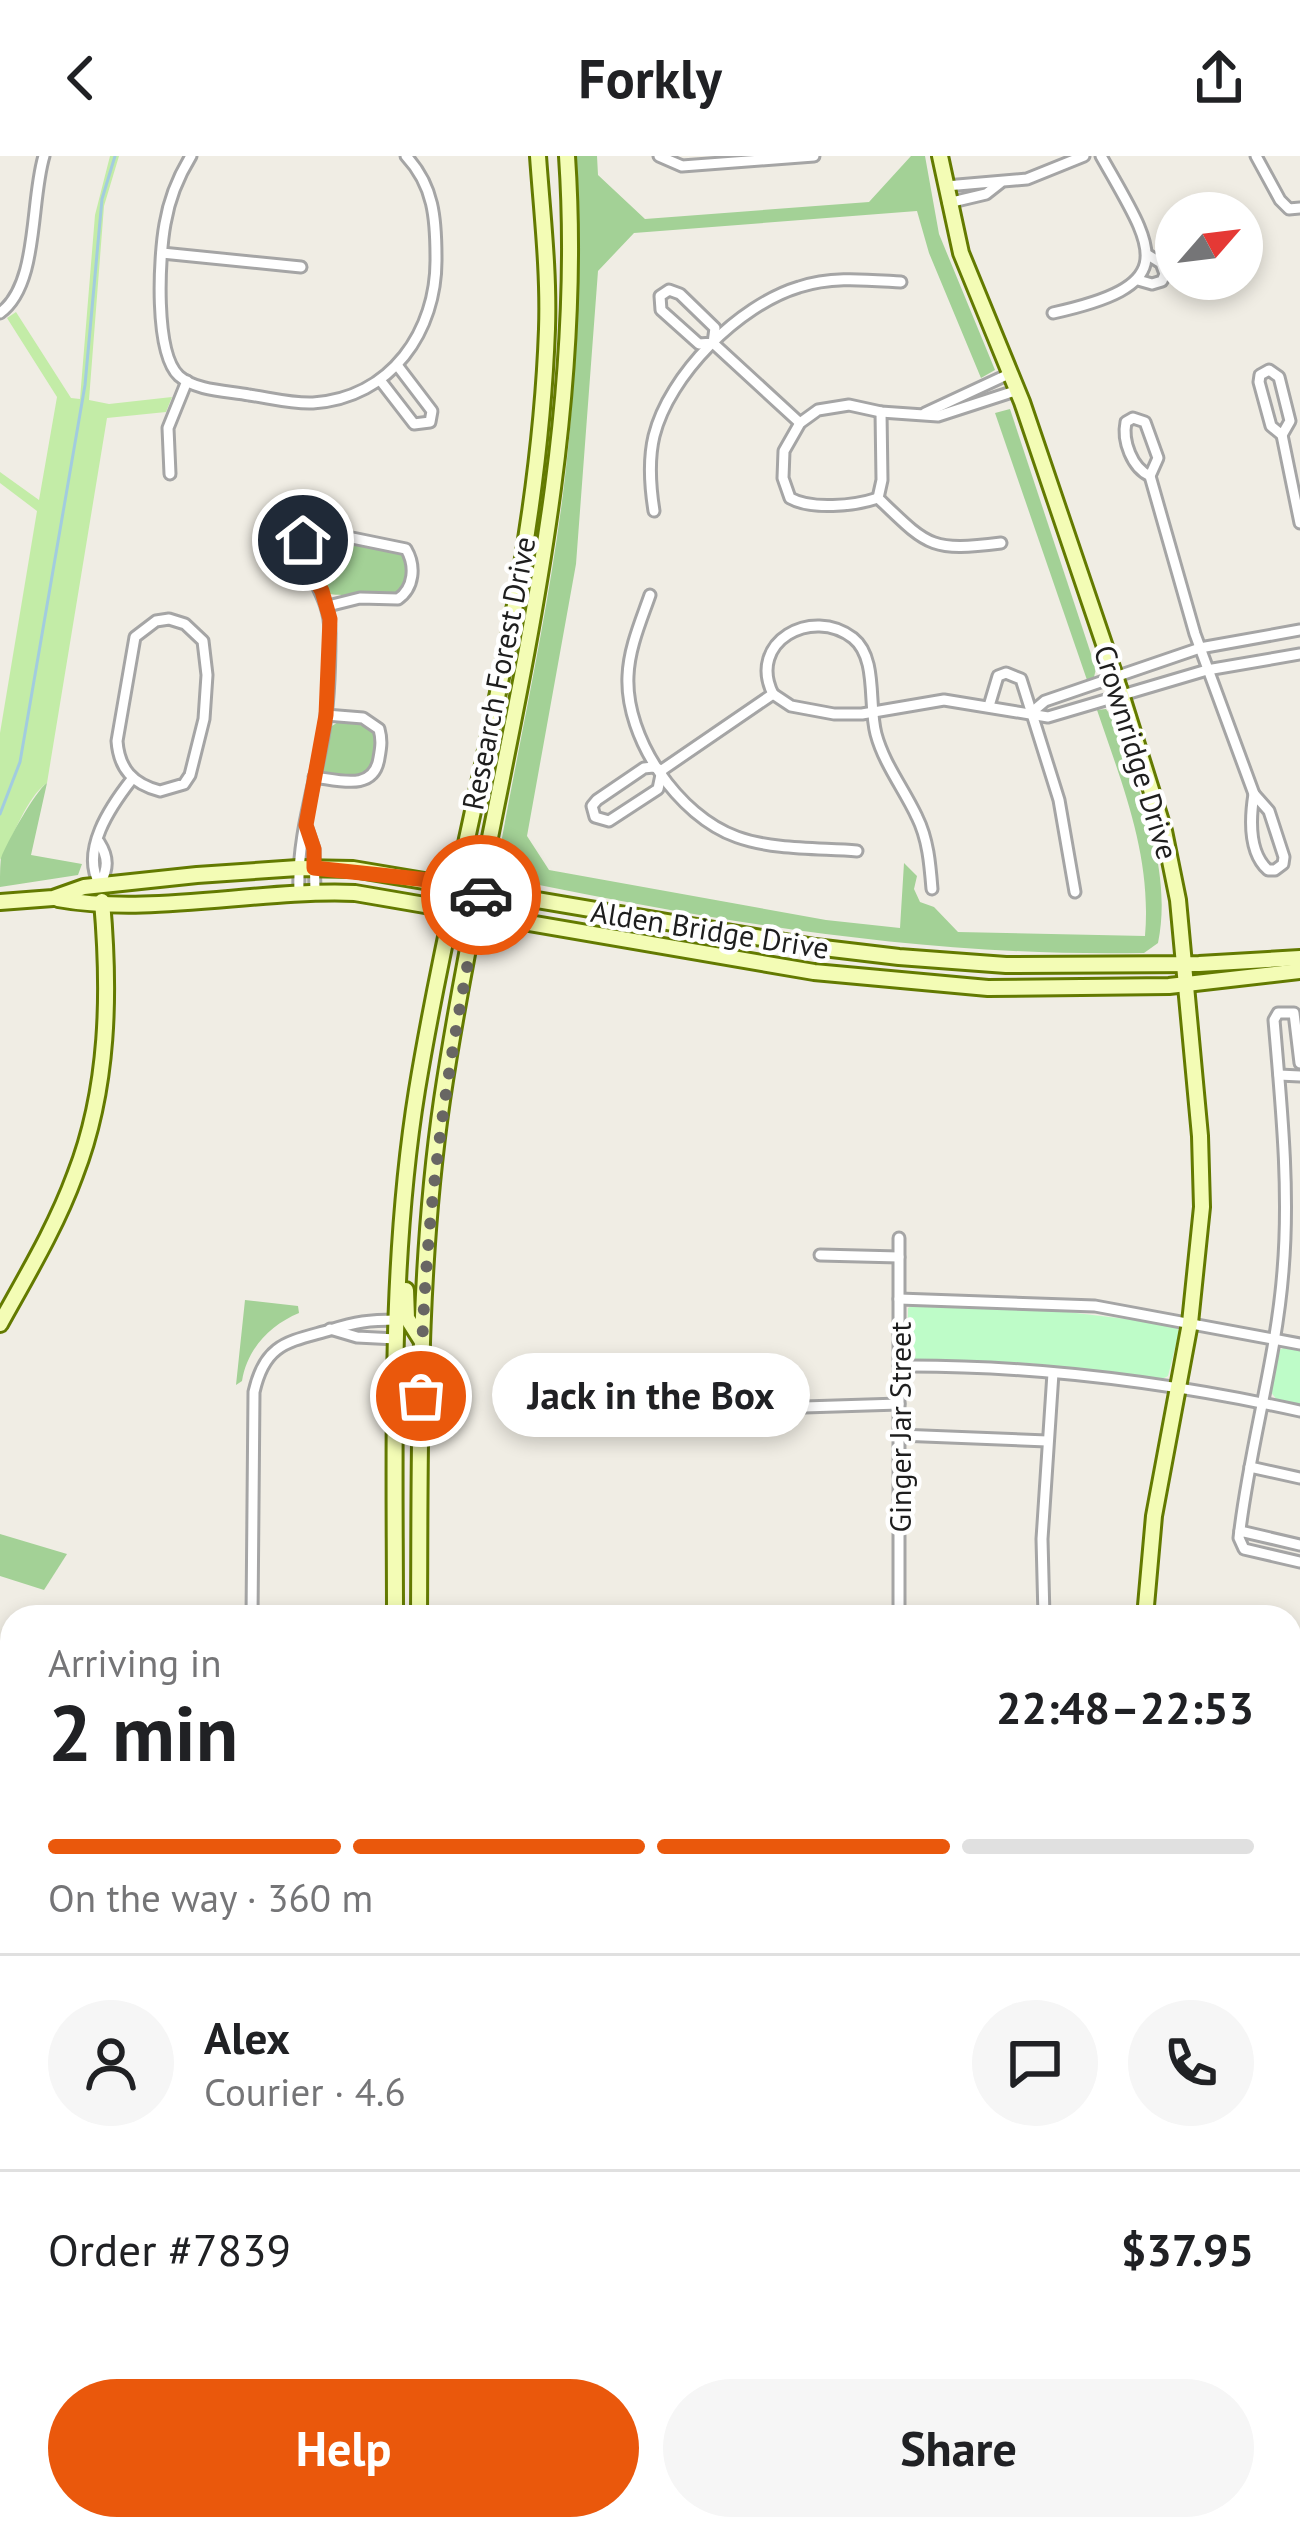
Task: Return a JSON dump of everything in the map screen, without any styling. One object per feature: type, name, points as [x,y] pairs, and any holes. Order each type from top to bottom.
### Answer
[{"type":"street","points":[[0,314],[22,289],[44,156]]},
{"type":"street","points":[[191,156],[168,208],[162,253],[165,351],[177,375],[187,381],[308,403],[352,394],[380,380],[397,365],[426,322],[436,278],[435,211],[416,167],[406,156]]},
{"type":"street","points":[[416,167],[429,156]]},
{"type":"street","name":"Research Forest Drive","points":[[395,1605],[399,1261],[416,1101],[455,886],[517,599],[539,434],[547,326],[538,156]]},
{"type":"street","name":"Research Forest Drive","points":[[419,1605],[421,1340],[432,1174],[541,582],[566,397],[567,156]]},
{"type":"street","points":[[659,156],[682,166],[814,156]]},
{"type":"street","name":"Crownridge Drive","points":[[940,156],[967,268],[1018,389],[1170,853],[1202,1160],[1200,1236],[1190,1322],[1154,1516],[1147,1605]]},
{"type":"street","points":[[948,203],[986,194],[1000,184],[1048,172],[1084,156]]},
{"type":"street","points":[[1053,313],[1106,298],[1138,280],[1148,254],[1145,234],[1101,156]]},
{"type":"street","points":[[1256,156],[1280,200],[1295,208]]},
{"type":"street","points":[[945,186],[983,180],[1000,184]]},
{"type":"street","points":[[162,253],[301,267]]},
{"type":"street","points":[[1138,280],[1152,284],[1165,274],[1161,263],[1148,254]]},
{"type":"street","points":[[654,511],[650,464],[658,421],[678,383],[713,344],[751,309],[798,287],[845,279],[901,282]]},
{"type":"street","points":[[713,344],[715,328],[677,292],[662,293],[658,299],[661,310],[700,344],[713,344],[800,423]]},
{"type":"street","points":[[380,380],[414,424],[430,422],[432,411],[397,365]]},
{"type":"street","points":[[1282,436],[1290,422],[1280,380],[1275,372],[1265,371],[1259,382],[1271,425],[1282,436],[1300,523]]},
{"type":"street","points":[[925,413],[933,405],[1011,373]]},
{"type":"street","points":[[170,474],[168,428],[187,381]]},
{"type":"street","points":[[878,498],[864,503],[806,504],[790,498],[783,478],[784,451],[800,423],[818,410],[839,404],[938,416],[1018,389]]},
{"type":"street","points":[[878,498],[881,412]]},
{"type":"street","points":[[1150,476],[1158,458],[1145,422],[1133,418],[1126,422],[1125,434],[1135,466],[1150,476],[1200,648],[1254,794],[1275,824],[1284,856],[1275,870],[1262,866],[1250,829],[1254,794]]},
{"type":"street","points":[[878,498],[929,543],[954,549],[1000,543]]},
{"type":"street","points":[[307,891],[306,868],[314,849],[306,825],[326,715],[328,605],[302,556],[303,540],[323,532],[399,545],[410,556],[409,588],[398,599],[360,598],[328,605]]},
{"type":"street","points":[[650,595],[629,660],[628,697],[639,734],[675,791],[704,819],[740,838],[857,851]]},
{"type":"street","points":[[156,621],[185,624],[203,640],[207,675],[204,719],[190,775],[184,784],[160,791],[132,779],[118,755],[117,741],[132,645],[156,621]]},
{"type":"street","points":[[932,889],[925,837],[884,755],[871,712],[864,652],[848,634],[828,629],[805,626],[781,638],[767,659],[773,694],[791,706],[834,714],[871,712],[928,701],[1048,717],[1208,670],[1300,654]]},
{"type":"street","points":[[1032,712],[1045,700],[1200,648],[1300,630]]},
{"type":"street","points":[[989,706],[993,684],[1006,673],[1021,680],[1059,800],[1076,892]]},
{"type":"street","points":[[662,770],[658,789],[609,820],[595,818],[592,810],[597,800],[644,768],[662,770],[773,694]]},
{"type":"street","points":[[314,777],[358,782],[373,776],[378,768],[380,729],[363,718],[326,715]]},
{"type":"street","points":[[0,1324],[62,1208],[89,1130],[99,1088],[105,1021],[100,885],[107,868],[99,842],[114,802],[132,779]]},
{"type":"street","name":"Alden Bridge Drive","points":[[0,902],[53,898],[100,885],[306,868],[353,869],[899,957],[1006,965],[1300,958]]},
{"type":"street","name":"Alden Bridge Drive","points":[[53,898],[102,904],[307,891],[388,897],[793,968],[1005,988],[1186,984],[1300,971]]},
{"type":"street","points":[[1300,1063],[1298,1022],[1294,1013],[1278,1013],[1274,1020],[1286,1208],[1283,1272],[1240,1531],[1244,1549],[1300,1562]]},
{"type":"street","points":[[1279,1075],[1300,1076]]},
{"type":"street","points":[[1283,1139],[1300,1140]]},
{"type":"street","points":[[1286,1208],[1300,1208]]},
{"type":"street","name":"Ginger Jar Street","points":[[899,1238],[899,1605]]},
{"type":"street","points":[[820,1256],[899,1257]]},
{"type":"street","points":[[399,1261],[405,1276],[407,1318],[421,1340]]},
{"type":"street","points":[[1283,1272],[1300,1273]]},
{"type":"street","points":[[899,1299],[1095,1306],[1300,1344]]},
{"type":"street","points":[[252,1605],[254,1392],[258,1374],[275,1350],[292,1338],[357,1320],[396,1320],[409,1335],[412,1378],[421,1396]]},
{"type":"street","points":[[330,1330],[396,1339]]},
{"type":"street","points":[[899,1366],[1018,1368],[1178,1388],[1300,1411]]},
{"type":"street","points":[[1044,1605],[1053,1373]]},
{"type":"street","points":[[803,1407],[899,1404]]},
{"type":"street","points":[[899,1435],[1047,1441]]},
{"type":"street","points":[[1250,1467],[1300,1478]]},
{"type":"street","points":[[1240,1531],[1300,1545]]},
{"type":"street","name":"Crownridge Drive","points":[[1151,1586],[1155,1605]]},
{"type":"green space","points":[[110,156],[119,156],[104,206],[89,400],[109,404],[172,397],[166,412],[107,418],[47,783],[27,807],[0,860],[0,733],[37,511],[0,483],[0,472],[39,500],[57,397],[7,318],[16,312],[71,398],[80,399],[95,215]]},
{"type":"green space","points":[[572,156],[597,156],[598,175],[645,219],[869,202],[911,156],[925,156],[939,234],[995,370],[981,378],[929,253],[917,211],[634,233],[598,271],[576,564],[527,836],[549,870],[826,920],[900,928],[904,863],[917,876],[914,889],[920,902],[934,907],[958,932],[1145,936],[1139,849],[1097,710],[1106,709],[1117,724],[1151,832],[1161,887],[1158,943],[1144,953],[1065,953],[832,935],[524,882],[508,869],[502,838],[552,568],[569,437],[576,316]]},
{"type":"green space","points":[[1010,409],[1096,669],[1087,680],[995,413]]},
{"type":"green space","points":[[325,536],[403,552],[409,566],[401,592],[330,594],[308,553],[314,541]]},
{"type":"green space","points":[[341,720],[365,723],[376,731],[373,766],[367,774],[330,775],[323,770],[329,728]]},
{"type":"green space","points":[[47,783],[31,855],[82,864],[78,875],[0,887],[4,850]]},
{"type":"green space","points":[[245,1300],[298,1306],[299,1313],[262,1340],[236,1385]]},
{"type":"green space","points":[[915,1304],[1026,1307],[1176,1325],[1179,1332],[1168,1376],[1162,1379],[1028,1363],[913,1361],[907,1355],[908,1308]]},
{"type":"green space","points":[[1290,1345],[1300,1347],[1300,1405],[1277,1400],[1270,1391],[1277,1351]]},
{"type":"green space","points":[[0,1534],[67,1554],[44,1590],[0,1576]]},
{"type":"waterway","points":[[0,814],[20,762],[85,385],[102,199],[115,156]]},
{"type":"way so far","points":[[421,1396],[421,1319],[432,1174],[481,895]]},
{"type":"place","name":"Jack in the Box","points":[[421,1396]]},
{"type":"route","points":[[303,540],[302,556],[322,591],[330,619],[326,715],[306,825],[314,868],[428,880],[481,895]]}]
